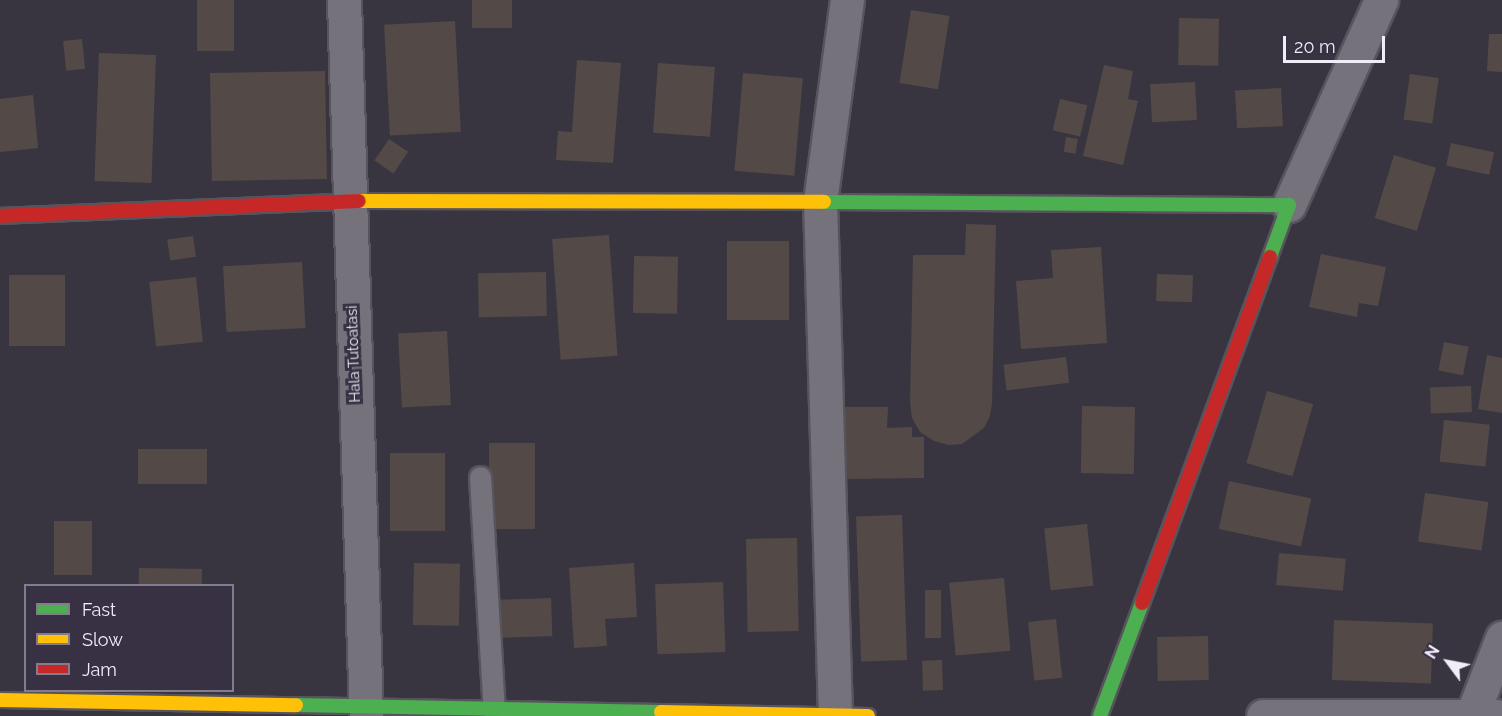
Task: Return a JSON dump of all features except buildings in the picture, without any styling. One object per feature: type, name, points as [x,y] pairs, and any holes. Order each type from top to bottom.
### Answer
[{"type":"street","name":"Hala Tutoatasi","points":[[344,0],[366,712]]},
{"type":"street","points":[[835,715],[820,202],[847,0]]},
{"type":"street","points":[[1100,716],[1289,205],[1381,0]]},
{"type":"street","points":[[0,216],[349,200],[1289,205]]},
{"type":"street","points":[[1263,716],[1484,715],[1502,638]]},
{"type":"street","points":[[0,700],[366,712],[494,710],[868,716]]},
{"type":"lane","points":[[480,477],[494,710]]},
{"type":"traffic: fast","points":[[824,202],[1289,205],[1270,257]]},
{"type":"traffic: fast","points":[[1100,716],[1142,603]]},
{"type":"traffic: fast","points":[[296,705],[661,712]]},
{"type":"traffic: slow","points":[[359,201],[824,202]]},
{"type":"traffic: slow","points":[[0,700],[296,705]]},
{"type":"traffic: slow","points":[[661,712],[868,716]]},
{"type":"traffic: jam","points":[[0,216],[359,201]]},
{"type":"traffic: jam","points":[[1142,603],[1270,257]]}]
